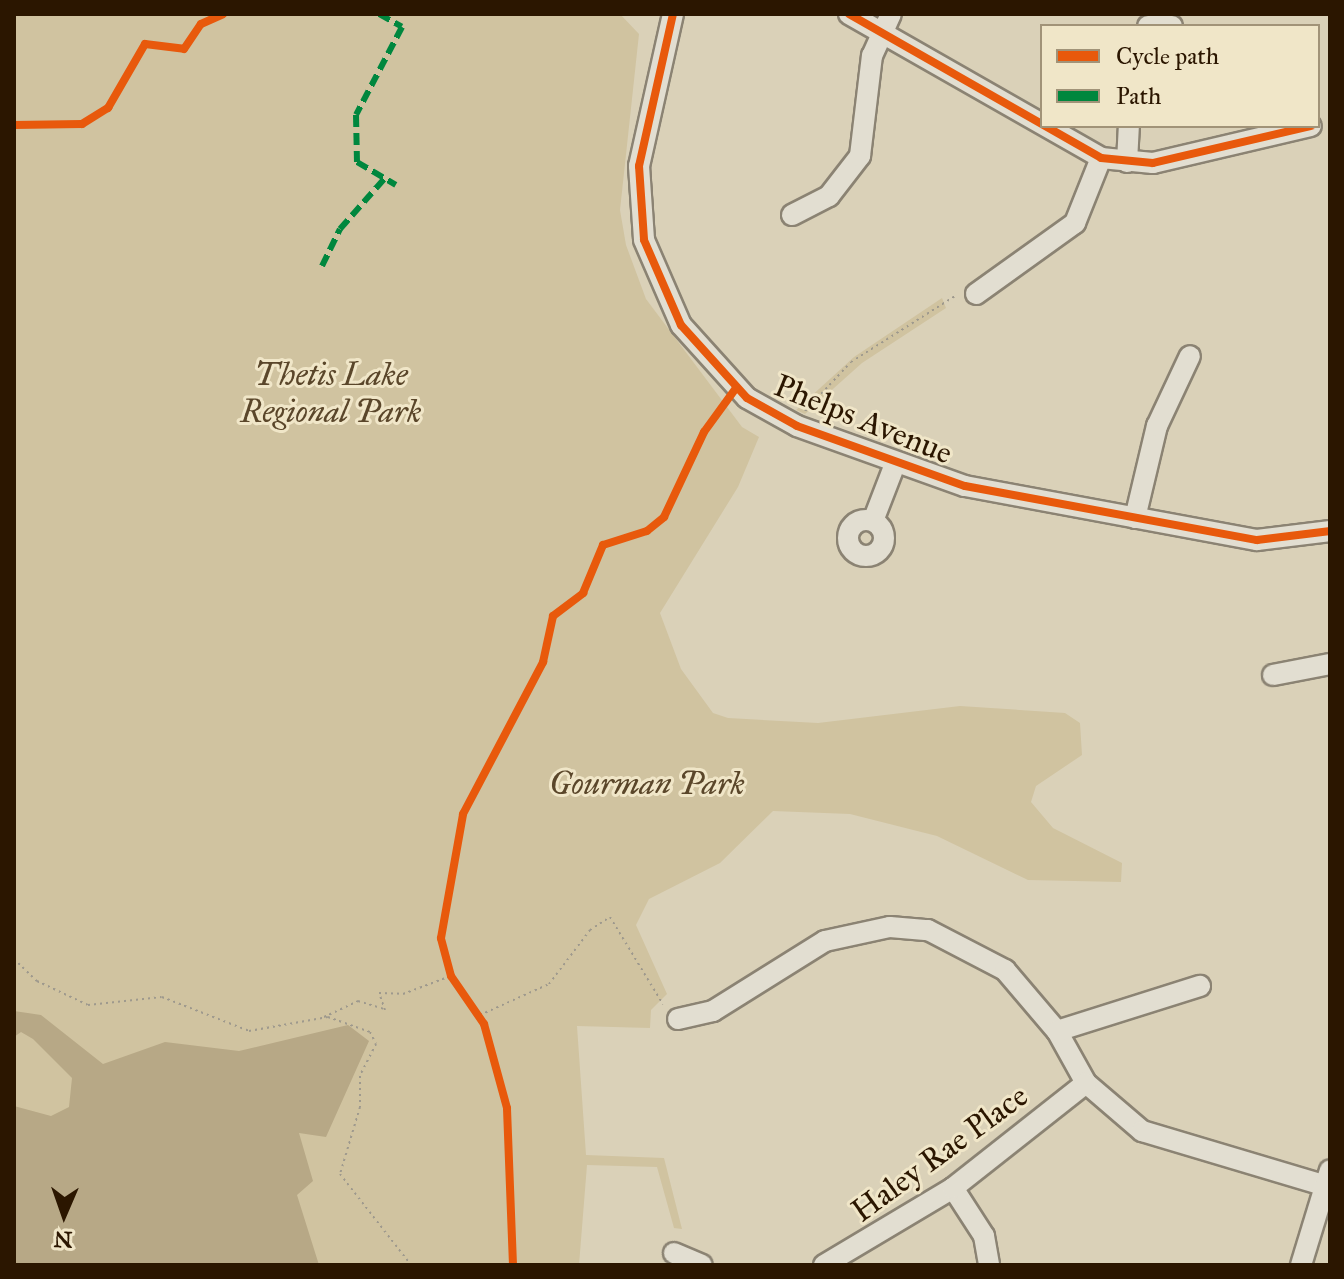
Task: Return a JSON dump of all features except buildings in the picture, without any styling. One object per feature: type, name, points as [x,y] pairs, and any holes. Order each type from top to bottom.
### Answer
[{"type":"street","name":"Phelps Avenue","points":[[673,14],[639,166],[639,212],[653,270],[708,358],[747,398],[797,426],[895,464],[965,486],[1257,540],[1330,531]]},
{"type":"street","points":[[849,14],[1040,123]]},
{"type":"street","points":[[792,215],[829,196],[860,156],[868,77],[891,14]]},
{"type":"street","points":[[1048,128],[1101,158],[1127,162],[1301,128]]},
{"type":"street","points":[[1127,162],[1129,128]]},
{"type":"street","points":[[976,294],[1075,223],[1101,158]]},
{"type":"street","points":[[1135,518],[1161,416],[1190,356]]},
{"type":"street","points":[[873,521],[895,464]]},
{"type":"street","points":[[1273,675],[1330,664]]},
{"type":"street","points":[[678,1019],[713,1011],[825,941],[890,927],[928,930],[985,954],[1057,1031],[1086,1083],[1142,1131],[1177,1147],[1328,1181],[1301,1265]]},
{"type":"street","points":[[1057,1031],[1200,986]]},
{"type":"street","name":"Haley Rae Place","points":[[824,1265],[953,1188],[1086,1083]]},
{"type":"street","points":[[953,1188],[984,1236],[989,1265]]},
{"type":"street","points":[[674,1253],[702,1265]]},
{"type":"path","points":[[797,426],[809,401],[851,362],[955,296]]},
{"type":"path","points":[[480,1015],[549,984],[590,930],[610,917],[663,1004]]},
{"type":"path","points":[[14,959],[37,981],[100,1007],[162,997],[249,1031],[321,1018],[350,1020],[376,1044],[360,1076],[360,1107],[340,1174],[411,1265]]},
{"type":"path","points":[[321,1018],[358,1001],[385,1010],[379,993],[403,994],[451,976]]},
{"type":"green space","name":"Thetis Lake Regional Park","points":[[14,14],[620,14],[639,34],[620,210],[626,245],[646,299],[742,427],[759,437],[738,487],[660,613],[681,669],[713,713],[728,718],[818,723],[960,706],[1065,713],[1080,723],[1082,755],[1036,786],[1031,802],[1053,828],[1122,863],[1121,882],[1028,880],[937,836],[850,814],[773,811],[720,863],[649,899],[636,925],[667,994],[651,1010],[650,1028],[577,1026],[586,1155],[664,1158],[682,1229],[674,1228],[657,1167],[587,1165],[579,1265],[14,1265]]},
{"type":"green space","points":[[942,298],[946,308],[862,363],[805,414],[796,410],[854,357]]},
{"type":"shaded area","points":[[14,1011],[41,1015],[103,1064],[165,1042],[239,1051],[348,1025],[369,1041],[326,1137],[299,1133],[313,1181],[297,1195],[319,1265],[14,1265],[14,1106],[51,1116],[69,1107],[72,1078],[33,1039],[21,1032],[14,1037]]},
{"type":"marked path","points":[[379,14],[402,27],[356,115],[357,162],[396,185]]},
{"type":"marked path","points":[[322,266],[340,229],[385,178]]},
{"type":"cycle path","points":[[14,125],[82,124],[108,108],[145,44],[184,49],[201,24],[223,14]]},
{"type":"cycle path","points":[[673,14],[639,166],[644,240],[681,325],[747,398],[797,426],[965,486],[1257,540],[1330,531]]},
{"type":"cycle path","points":[[849,14],[1040,123]]},
{"type":"cycle path","points":[[1048,128],[1101,158],[1153,163],[1302,128]]},
{"type":"cycle path","points":[[513,1265],[507,1108],[484,1024],[451,976],[441,938],[463,814],[543,662],[553,616],[583,593],[603,545],[647,531],[664,517],[704,432],[736,388]]},
{"type":"park label","name":"Gourman Park","points":[[647,784]]}]
